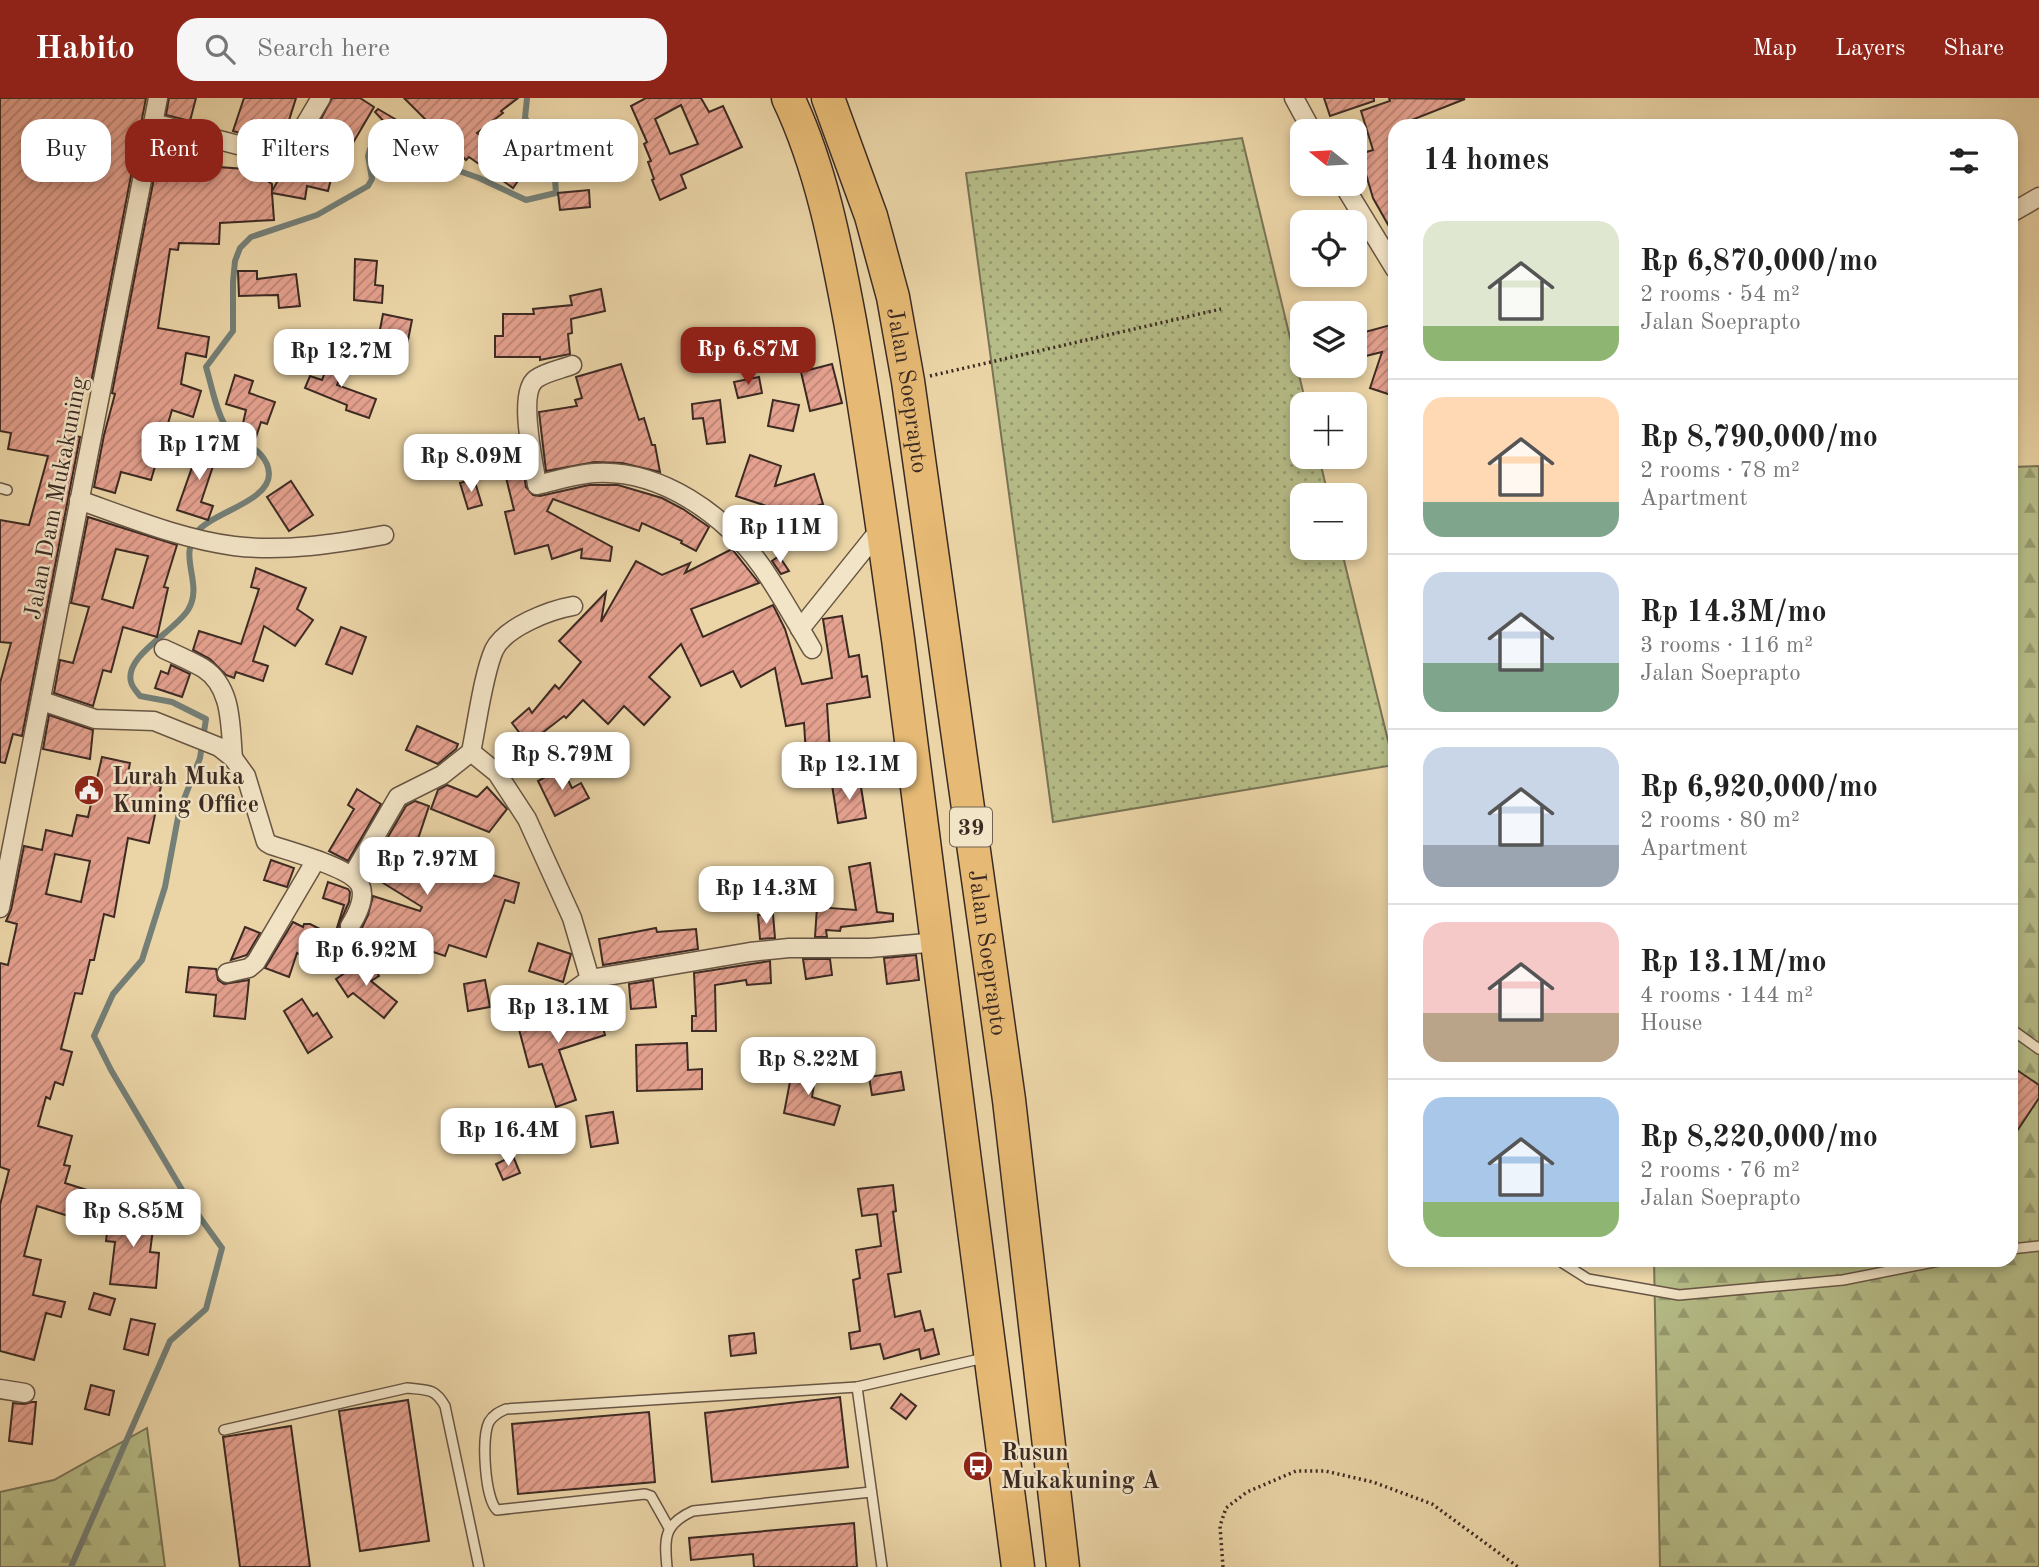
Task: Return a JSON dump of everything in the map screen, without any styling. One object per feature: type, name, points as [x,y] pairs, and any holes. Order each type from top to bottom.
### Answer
[{"type":"highway","name":"Jalan Soeprapto","points":[[788,98],[820,187],[837,250],[862,387],[938,942],[1018,1567]]},
{"type":"highway","name":"Jalan Soeprapto","points":[[828,98],[871,216],[892,297],[908,381],[1009,1100],[1063,1567]]},
{"type":"street","name":"Jalan Dam Mukakuning","points":[[154,119],[158,98]]},
{"type":"street","points":[[223,141],[273,154],[285,151],[321,98]]},
{"type":"street","points":[[1294,98],[1305,119]]},
{"type":"street","name":"Jalan Dam Mukakuning","points":[[0,908],[7,847],[42,701],[141,182]]},
{"type":"street","points":[[1350,196],[1388,258]]},
{"type":"street","points":[[2018,209],[2039,197]]},
{"type":"street","points":[[572,365],[536,379],[528,390],[527,407],[537,485],[595,473],[634,476],[671,488],[722,522],[761,565],[812,649]]},
{"type":"street","points":[[79,500],[185,536],[254,548],[331,545],[384,535]]},
{"type":"street","points":[[800,629],[873,538],[883,531]]},
{"type":"street","points":[[352,876],[398,797],[442,775],[471,752],[488,673],[499,643],[510,632],[554,609],[573,606]]},
{"type":"street","points":[[164,649],[204,669],[225,691],[226,752]]},
{"type":"street","points":[[42,701],[95,719],[155,720],[197,736],[226,752],[246,776],[266,842],[352,876],[360,886],[361,900],[350,926]]},
{"type":"street","points":[[471,752],[497,773],[527,819],[572,918],[590,979]]},
{"type":"street","points":[[227,973],[249,968],[256,962],[316,860]]},
{"type":"street","points":[[552,1006],[590,979],[789,948],[870,948],[938,942]]},
{"type":"street","points":[[0,1389],[25,1393]]},
{"type":"lane","points":[[2018,1034],[2039,1049]]},
{"type":"lane","points":[[2018,1249],[2039,1246]]},
{"type":"lane","points":[[1569,1267],[1588,1279],[1679,1295],[1843,1280],[1909,1267]]},
{"type":"lane","points":[[669,1528],[651,1496],[645,1494],[497,1510],[491,1502],[484,1450],[489,1422],[495,1414],[506,1409],[857,1387],[990,1356]]},
{"type":"lane","points":[[857,1387],[882,1567]]},
{"type":"lane","points":[[224,1430],[407,1388],[429,1390],[439,1395],[446,1406],[479,1567]]},
{"type":"lane","points":[[667,1567],[664,1542],[669,1528],[680,1517],[693,1511],[871,1492]]},
{"type":"path","points":[[908,381],[1221,309]]},
{"type":"path","points":[[1223,1567],[1220,1526],[1226,1508],[1247,1492],[1296,1471],[1325,1471],[1373,1482],[1432,1504],[1518,1567]]},
{"type":"green space","points":[[1242,138],[1290,338],[1290,378],[1300,378],[1303,392],[1290,392],[1290,469],[1322,469],[1325,483],[1290,483],[1290,560],[1344,560],[1388,740],[1388,766],[1053,822],[966,173]]},
{"type":"green space","points":[[2039,466],[2039,1567],[1660,1567],[1654,1267],[2018,1267],[2018,467]]},
{"type":"green space","points":[[147,1428],[165,1567],[0,1567],[0,1492],[54,1480]]},
{"type":"building","points":[[0,98],[146,98],[142,119],[125,119],[125,182],[130,182],[90,388],[85,387],[72,435],[80,437],[22,736],[13,734],[5,763],[0,762],[0,683],[11,643],[0,642],[0,520],[29,525],[48,456],[8,449],[11,433],[0,431]]},
{"type":"building","points":[[169,98],[196,98],[191,119],[166,115]]},
{"type":"building","points":[[244,98],[296,98],[289,119],[237,119]]},
{"type":"building","points":[[332,98],[360,98],[374,107],[354,141],[354,119],[321,119]]},
{"type":"building","points":[[404,98],[518,98],[495,119],[478,119],[478,163],[469,157],[466,160],[464,158],[464,119],[425,119]]},
{"type":"building","points":[[646,98],[701,98],[709,112],[723,106],[742,147],[681,175],[686,188],[660,200],[652,180],[654,179],[648,162],[651,161],[644,144],[647,142],[631,106]],"holes":[[[681,105],[698,144],[670,154],[655,119]]]},
{"type":"building","points":[[1324,98],[1374,98],[1374,101],[1330,116]]},
{"type":"building","points":[[1389,98],[1465,99],[1414,119],[1388,119],[1388,225],[1373,198],[1367,178],[1367,152],[1373,150],[1367,130],[1367,119],[1363,119],[1361,111],[1390,101]]},
{"type":"building","points":[[378,109],[395,119],[382,119],[375,112]]},
{"type":"building","points":[[223,167],[237,168],[237,182],[269,182],[272,184],[272,191],[277,182],[330,182],[328,191],[307,186],[305,199],[272,193],[274,220],[220,223],[219,244],[179,243],[178,250],[170,249],[158,328],[209,337],[206,357],[186,353],[181,384],[201,391],[193,417],[172,410],[151,480],[121,472],[115,493],[94,487],[115,394],[112,393],[153,182],[223,182]]},
{"type":"building","points":[[504,182],[517,182],[513,188]]},
{"type":"building","points":[[589,190],[590,207],[560,210],[558,193]]},
{"type":"building","points":[[355,259],[377,261],[375,285],[383,286],[382,303],[354,300]]},
{"type":"building","points":[[238,271],[257,271],[257,279],[296,274],[300,306],[279,308],[278,295],[239,296]]},
{"type":"building","points":[[601,289],[605,311],[571,319],[572,333],[568,334],[570,354],[540,360],[540,357],[495,357],[495,336],[503,336],[503,314],[534,314],[533,309],[572,305],[570,296]]},
{"type":"building","points":[[383,314],[412,320],[405,355],[376,350]]},
{"type":"building","points":[[1388,326],[1388,394],[1370,388],[1382,352],[1367,356],[1367,331]]},
{"type":"building","points":[[332,354],[347,361],[337,385],[376,399],[369,418],[346,410],[347,405],[305,388],[310,376],[322,380]]},
{"type":"building","points":[[621,364],[639,420],[644,418],[652,445],[655,445],[660,472],[622,463],[595,462],[546,471],[539,412],[577,406],[575,400],[582,398],[576,377]]},
{"type":"building","points":[[832,364],[842,403],[810,411],[801,372]]},
{"type":"building","points":[[235,375],[253,381],[249,393],[275,402],[267,424],[261,422],[256,437],[241,432],[246,410],[226,404]]},
{"type":"building","points":[[759,377],[762,393],[738,398],[734,382]]},
{"type":"building","points":[[720,400],[725,442],[707,444],[703,418],[693,419],[692,404]]},
{"type":"building","points":[[773,400],[799,405],[793,431],[768,426]]},
{"type":"building","points":[[202,439],[214,443],[218,451],[201,502],[213,506],[208,520],[177,510]]},
{"type":"building","points":[[520,452],[526,487],[533,495],[540,496],[589,485],[618,485],[662,498],[709,527],[696,551],[681,543],[682,541],[642,523],[639,531],[553,499],[547,511],[612,547],[610,561],[581,558],[582,549],[552,559],[548,545],[515,554],[505,512],[514,510],[501,457]]},
{"type":"building","points":[[750,455],[781,466],[775,486],[814,474],[823,504],[791,514],[736,496]]},
{"type":"building","points":[[474,479],[482,505],[468,509],[460,483]]},
{"type":"building","points":[[291,481],[313,515],[289,531],[267,497]]},
{"type":"building","points":[[88,517],[177,545],[164,587],[168,588],[157,637],[123,627],[111,672],[103,670],[93,706],[54,693],[60,660],[73,663],[89,607],[71,603]],"holes":[[[116,549],[148,556],[133,608],[102,599]]]},
{"type":"building","points":[[732,549],[759,583],[691,609],[703,637],[773,605],[785,629],[802,684],[832,678],[823,619],[842,616],[849,657],[859,655],[862,677],[867,676],[870,697],[827,704],[831,768],[807,770],[804,723],[786,726],[775,668],[741,687],[733,671],[701,686],[681,644],[649,677],[670,697],[644,725],[624,706],[608,724],[583,700],[566,718],[564,716],[528,744],[512,723],[529,708],[532,713],[555,685],[559,689],[581,662],[559,641],[606,592],[601,622],[636,561],[662,575],[690,563],[685,573]]},
{"type":"building","points":[[779,556],[789,571],[781,574],[772,561]]},
{"type":"building","points":[[256,568],[306,588],[297,609],[313,620],[295,646],[264,626],[253,661],[268,666],[263,681],[236,672],[234,678],[226,675],[210,659],[193,650],[199,631],[241,644],[259,589],[251,587]]},
{"type":"building","points":[[341,627],[366,637],[352,674],[326,664]]},
{"type":"building","points":[[171,665],[190,674],[182,697],[155,688],[161,671],[168,674]]},
{"type":"building","points":[[49,715],[93,730],[90,759],[43,749]]},
{"type":"building","points":[[417,726],[458,744],[456,749],[438,764],[406,750]]},
{"type":"building","points":[[102,757],[130,763],[127,778],[161,786],[149,843],[128,838],[114,917],[104,914],[94,960],[90,960],[82,994],[75,993],[61,1049],[72,1052],[63,1085],[55,1082],[50,1099],[46,1097],[38,1126],[72,1136],[64,1165],[70,1166],[65,1183],[90,1191],[81,1220],[37,1206],[24,1256],[41,1260],[33,1295],[65,1302],[61,1317],[46,1313],[34,1360],[0,1351],[0,1205],[9,1170],[0,1167],[0,963],[8,965],[17,924],[6,921],[11,910],[24,846],[42,850],[46,830],[72,836],[77,815],[88,817]],"holes":[[[55,854],[90,861],[81,902],[46,894]]]},
{"type":"building","points":[[562,768],[572,788],[581,783],[589,798],[555,816],[538,781]]},
{"type":"building","points":[[860,781],[866,818],[838,823],[832,785]]},
{"type":"building","points":[[447,785],[477,797],[487,787],[507,809],[489,832],[431,809],[438,790]]},
{"type":"building","points":[[357,789],[381,804],[348,861],[329,851],[354,809],[348,805]]},
{"type":"building","points":[[415,801],[429,806],[416,845],[471,843],[472,873],[482,872],[519,883],[514,903],[505,900],[486,957],[449,945],[445,956],[422,948],[420,958],[360,947],[365,955],[332,944],[344,905],[323,898],[328,882],[350,892],[349,902],[339,925],[340,932],[345,936],[355,936],[360,932],[373,896],[420,911],[422,907],[367,873],[406,806]]},
{"type":"building","points":[[271,860],[294,868],[287,887],[264,880]]},
{"type":"building","points":[[870,863],[877,912],[893,914],[893,921],[841,927],[840,931],[826,930],[827,937],[815,937],[817,907],[856,910],[849,867]]},
{"type":"building","points":[[773,914],[775,938],[760,939],[758,915]]},
{"type":"building","points":[[293,922],[303,927],[304,924],[310,924],[320,929],[306,958],[297,953],[289,977],[265,968]]},
{"type":"building","points":[[245,927],[260,933],[247,955],[231,960]]},
{"type":"building","points":[[656,928],[657,932],[696,929],[698,949],[603,965],[599,939]]},
{"type":"building","points":[[538,943],[571,954],[563,982],[529,971]]},
{"type":"building","points":[[916,955],[919,980],[887,984],[884,958]]},
{"type":"building","points":[[367,958],[379,976],[371,981],[397,1002],[384,1018],[353,993],[348,997],[336,979]]},
{"type":"building","points":[[803,959],[830,959],[832,975],[806,979]]},
{"type":"building","points":[[770,961],[771,983],[747,985],[746,980],[715,985],[716,1031],[692,1031],[692,1016],[696,1016],[694,973]]},
{"type":"building","points":[[189,967],[216,969],[218,980],[224,984],[249,980],[245,1019],[214,1016],[216,995],[186,992]]},
{"type":"building","points":[[485,980],[490,1007],[468,1011],[464,984]]},
{"type":"building","points":[[653,980],[656,1007],[631,1009],[629,984]]},
{"type":"building","points":[[302,999],[313,1016],[317,1013],[332,1037],[308,1053],[284,1011]]},
{"type":"building","points":[[597,1006],[605,1035],[559,1050],[576,1100],[556,1107],[542,1064],[529,1067],[516,1018],[542,1011],[546,1021]]},
{"type":"building","points":[[687,1043],[688,1070],[702,1069],[702,1089],[637,1091],[636,1045]]},
{"type":"building","points":[[794,1061],[817,1066],[812,1097],[840,1106],[834,1125],[784,1113]]},
{"type":"building","points":[[2018,1071],[2039,1085],[2039,1098],[2018,1130]]},
{"type":"building","points":[[901,1072],[904,1090],[872,1095],[869,1077]]},
{"type":"building","points":[[613,1112],[618,1143],[591,1147],[586,1116]]},
{"type":"building","points":[[513,1156],[520,1173],[503,1180],[496,1164]]},
{"type":"building","points":[[893,1185],[896,1211],[893,1212],[901,1272],[888,1274],[895,1317],[920,1311],[925,1331],[933,1329],[939,1354],[921,1359],[919,1349],[884,1359],[880,1344],[851,1349],[849,1333],[860,1331],[853,1280],[860,1278],[856,1250],[881,1246],[877,1214],[862,1216],[858,1189]]},
{"type":"building","points":[[110,1210],[155,1214],[150,1252],[159,1253],[156,1288],[110,1284],[115,1242],[106,1241]]},
{"type":"building","points":[[94,1293],[115,1299],[110,1315],[89,1309]]},
{"type":"building","points":[[131,1319],[155,1324],[148,1355],[124,1349]]},
{"type":"building","points":[[754,1333],[756,1353],[731,1356],[729,1336]]},
{"type":"building","points":[[91,1385],[114,1391],[109,1415],[85,1409]]},
{"type":"building","points":[[901,1394],[916,1406],[906,1419],[891,1408]]},
{"type":"building","points":[[840,1397],[848,1467],[712,1482],[705,1413]]},
{"type":"building","points":[[408,1400],[429,1541],[360,1551],[339,1411]]},
{"type":"building","points":[[36,1402],[32,1444],[9,1441],[13,1403]]},
{"type":"building","points":[[649,1412],[655,1482],[518,1494],[512,1424]]},
{"type":"building","points":[[291,1426],[310,1567],[240,1567],[223,1437]]},
{"type":"building","points":[[854,1523],[857,1567],[754,1567],[753,1554],[691,1560],[689,1538]]},
{"type":"waterway","points":[[71,1567],[170,1341],[206,1309],[222,1248],[191,1205],[111,1070],[94,1036],[113,994],[142,960],[165,887],[179,812],[200,758],[206,719],[172,702],[140,696],[132,684],[131,672],[142,654],[188,610],[193,591],[189,552],[196,533],[260,492],[267,484],[269,474],[259,453],[223,423],[206,367],[233,331],[235,261],[240,248],[251,237],[317,215],[368,186],[372,179],[368,156],[370,149],[384,142],[392,144],[413,159],[479,178],[526,200],[556,193],[554,165],[542,141],[525,118],[527,98]]},
{"type":"place","name":"Lurah Muka Kuning Office","points":[[89,790]]},
{"type":"place","name":"Rusun Mukakuning A","points":[[978,1466]]}]
